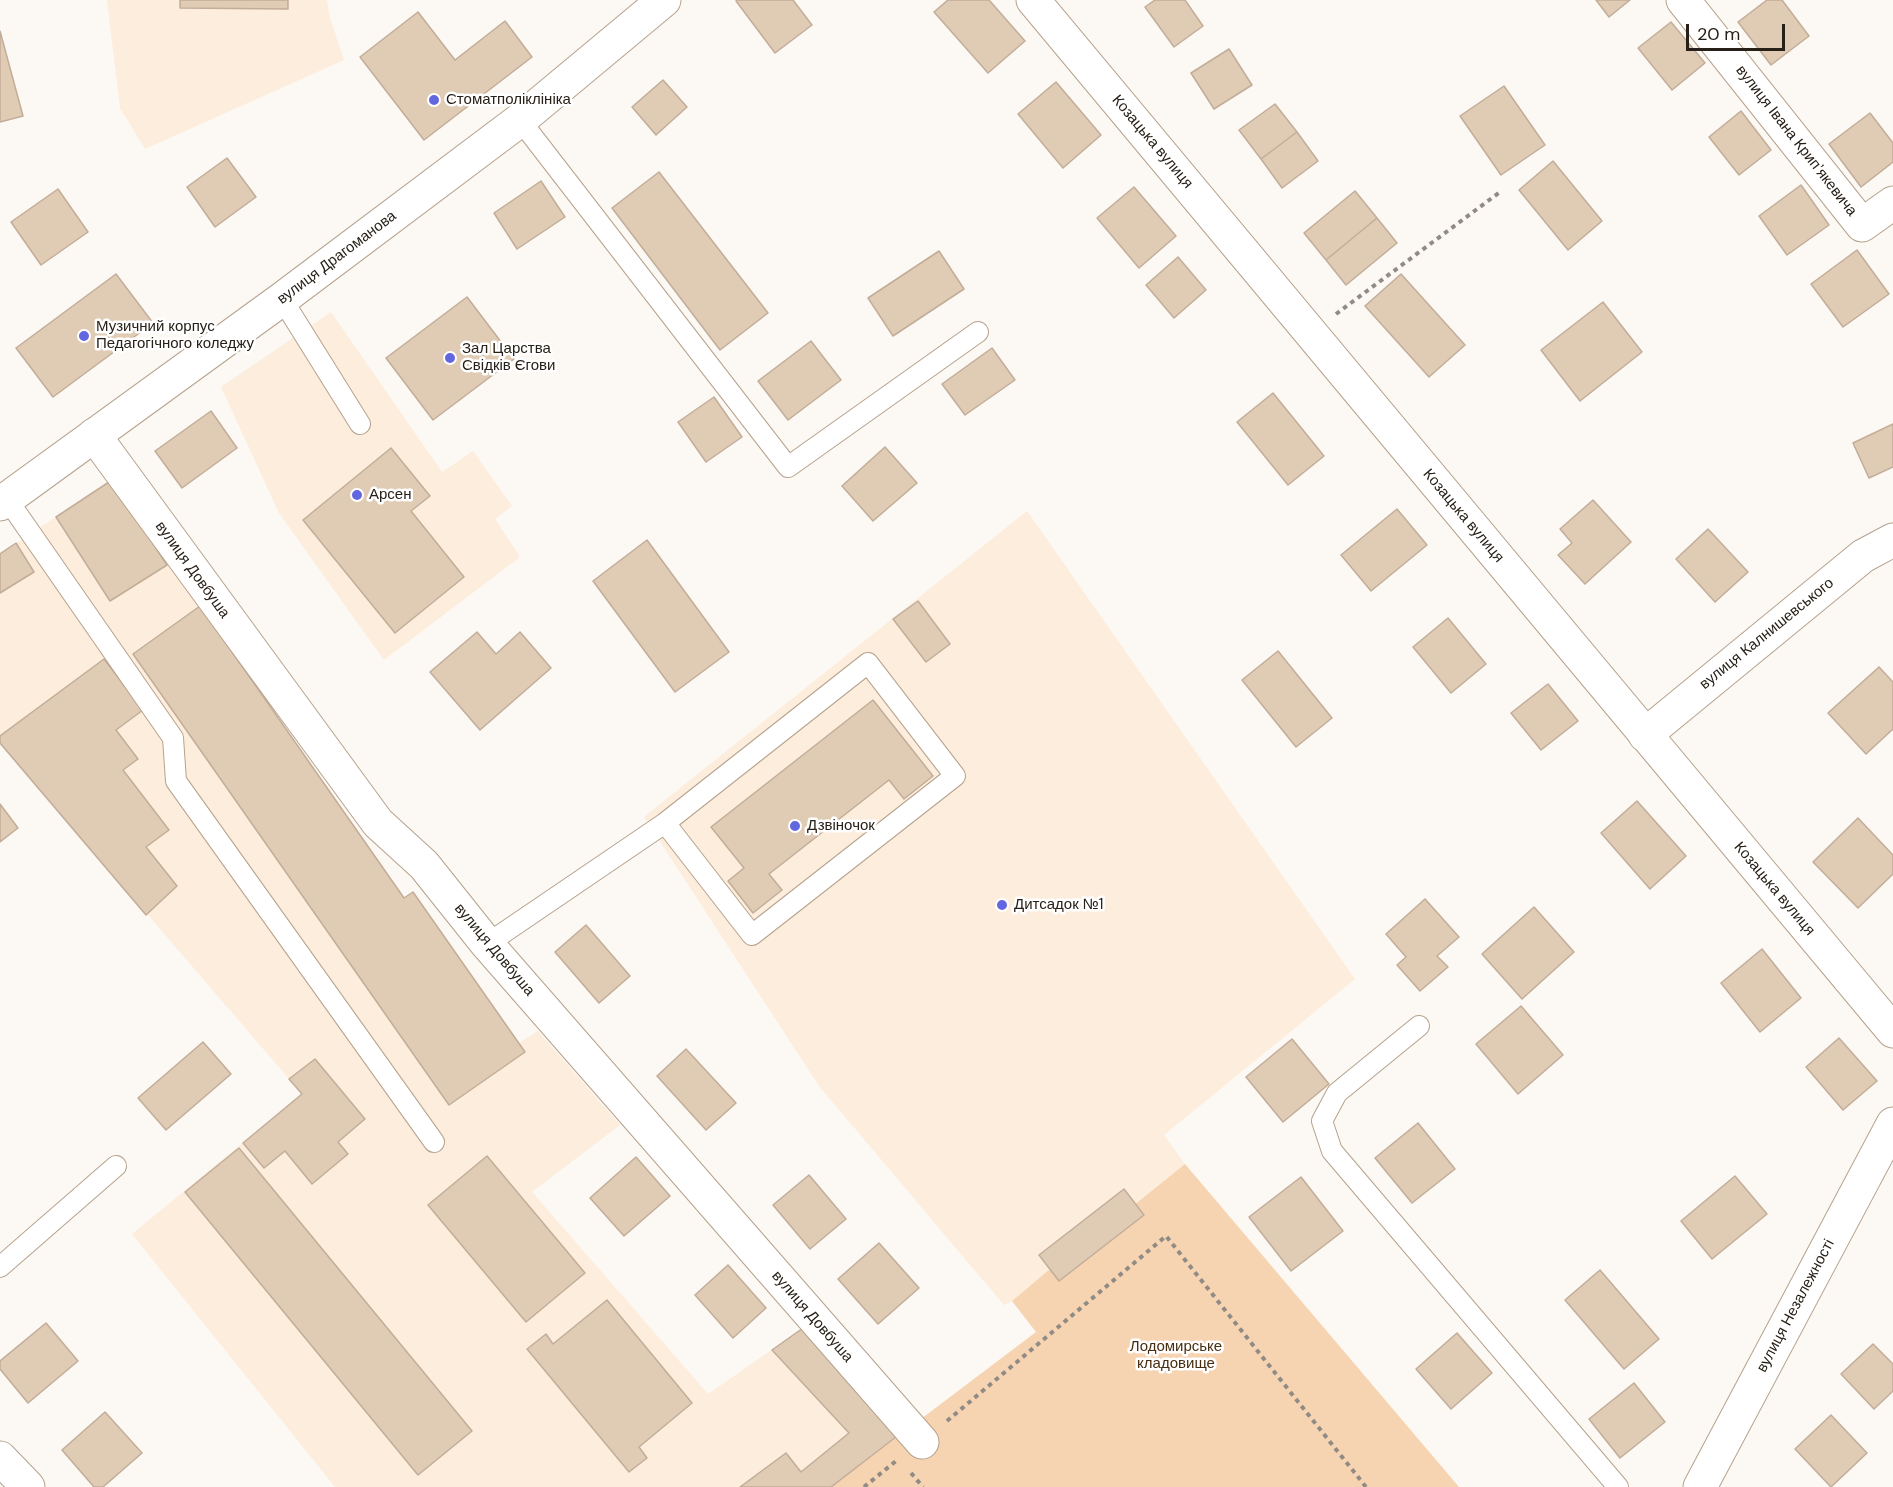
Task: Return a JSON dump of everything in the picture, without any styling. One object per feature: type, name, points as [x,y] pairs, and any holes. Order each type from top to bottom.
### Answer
[{"type":"street","name":"вулиця Драгоманова","points":[[4,502],[282,299],[520,120],[664,0]]},
{"type":"street","name":"Козацька вулиця","points":[[1034,0],[1893,1032]]},
{"type":"street","name":"вулиця Івана Крипʼякевича","points":[[1683,0],[1862,225],[1893,203]]},
{"type":"street","name":"вулиця Довбуша","points":[[94,435],[378,823],[424,866],[487,944],[922,1442]]},
{"type":"street","name":"вулиця Калнишевського","points":[[1645,735],[1863,556],[1893,540]]},
{"type":"street","name":"вулиця Незалежності","points":[[1700,1487],[1893,1125]]},
{"type":"street","points":[[0,1458],[28,1487]]},
{"type":"lane","points":[[520,120],[788,467],[978,332]]},
{"type":"lane","points":[[282,299],[360,424]]},
{"type":"lane","points":[[4,502],[173,738],[176,781],[434,1142]]},
{"type":"lane","points":[[487,944],[665,823],[868,663],[955,776],[752,935],[665,823]]},
{"type":"lane","points":[[1419,1026],[1336,1093],[1322,1121],[1332,1151],[1618,1487]]},
{"type":"lane","points":[[0,1267],[116,1167]]},
{"type":"path","points":[[1312,333],[1500,192]]},
{"type":"path","points":[[864,1487],[922,1442],[1166,1236],[1366,1487]]},
{"type":"shaded area","points":[[107,0],[327,0],[329,15],[344,60],[145,149],[120,108]]},
{"type":"shaded area","points":[[331,312],[442,472],[473,451],[512,506],[495,519],[520,557],[384,660],[279,513],[221,387]]},
{"type":"shaded area","points":[[112,480],[167,565],[185,585],[404,898],[413,892],[519,1043],[538,1031],[620,1125],[532,1192],[708,1394],[803,1328],[896,1437],[831,1487],[335,1487],[132,1234],[302,1094],[0,743],[0,554]]},
{"type":"shaded area","name":"Дитсадок №1","points":[[1027,511],[1355,979],[1164,1135],[1185,1164],[1135,1203],[1144,1215],[1059,1281],[1049,1270],[1004,1305],[819,1086],[644,817]]},
{"type":"green space","name":"Лодомирське кладовище","points":[[1185,1164],[1459,1487],[831,1487],[1036,1332],[1012,1301],[1050,1269],[1059,1281],[1144,1215],[1135,1204]]},
{"type":"building","points":[[180,0],[288,0],[288,9],[180,8]]},
{"type":"building","points":[[737,0],[793,0],[812,25],[775,53]]},
{"type":"building","points":[[948,0],[989,0],[1025,41],[988,73],[934,12]]},
{"type":"building","points":[[1155,0],[1185,0],[1203,26],[1174,47],[1145,7]]},
{"type":"building","points":[[1596,0],[1630,0],[1609,17]]},
{"type":"building","points":[[1767,0],[1782,0],[1809,36],[1771,65],[1738,22]]},
{"type":"building","name":"Стоматполіклініка","points":[[418,12],[455,60],[505,21],[532,57],[424,140],[360,57]]},
{"type":"building","points":[[1671,22],[1705,63],[1672,90],[1638,48]]},
{"type":"building","points":[[0,31],[23,116],[0,122]]},
{"type":"building","points":[[1229,49],[1252,85],[1214,109],[1191,73]]},
{"type":"building","points":[[663,80],[687,107],[656,135],[632,107]]},
{"type":"building","points":[[1056,82],[1101,135],[1063,168],[1018,114]]},
{"type":"building","points":[[1504,86],[1545,145],[1501,175],[1460,116]]},
{"type":"building","points":[[1275,104],[1297,132],[1261,159],[1239,130]]},
{"type":"building","points":[[1741,111],[1771,150],[1739,175],[1709,137]]},
{"type":"building","points":[[1870,113],[1893,143],[1893,162],[1861,187],[1829,144]]},
{"type":"building","points":[[1297,132],[1318,161],[1282,188],[1261,159]]},
{"type":"building","points":[[227,158],[256,197],[215,227],[187,187]]},
{"type":"building","points":[[1553,161],[1602,221],[1568,250],[1519,190]]},
{"type":"building","points":[[659,172],[768,313],[720,350],[612,208]]},
{"type":"building","points":[[541,181],[565,217],[517,249],[494,213]]},
{"type":"building","points":[[1801,185],[1829,225],[1787,255],[1759,216]]},
{"type":"building","points":[[1134,187],[1176,236],[1139,268],[1097,218]]},
{"type":"building","points":[[58,189],[88,232],[41,265],[11,222]]},
{"type":"building","points":[[1355,191],[1377,218],[1326,260],[1304,233]]},
{"type":"building","points":[[1377,218],[1397,243],[1346,285],[1326,260]]},
{"type":"building","points":[[1857,250],[1889,294],[1843,327],[1811,284]]},
{"type":"building","points":[[939,251],[964,289],[893,336],[868,298]]},
{"type":"building","points":[[1178,257],[1206,290],[1174,318],[1146,285]]},
{"type":"building","name":"Музичний корпус Педагогічного коледжу","points":[[116,274],[153,323],[53,397],[16,348]]},
{"type":"building","points":[[1401,274],[1465,345],[1429,377],[1365,306]]},
{"type":"building","name":"Зал Царства Свідків Єгови","points":[[467,297],[514,359],[433,420],[386,358]]},
{"type":"building","points":[[1603,302],[1642,352],[1580,401],[1541,350]]},
{"type":"building","points":[[811,341],[841,380],[788,420],[758,381]]},
{"type":"building","points":[[992,348],[1015,380],[965,415],[942,384]]},
{"type":"building","points":[[1273,393],[1324,456],[1288,485],[1237,422]]},
{"type":"building","points":[[714,397],[742,437],[706,462],[678,422]]},
{"type":"building","points":[[211,411],[237,448],[182,488],[155,451]]},
{"type":"building","points":[[1893,424],[1893,467],[1869,478],[1853,443]]},
{"type":"building","points":[[885,447],[917,483],[873,521],[842,486]]},
{"type":"building","points":[[391,448],[430,496],[411,511],[464,577],[395,633],[303,520]]},
{"type":"building","points":[[112,480],[167,565],[110,601],[56,517]]},
{"type":"building","points":[[1593,500],[1631,542],[1585,584],[1558,555],[1572,543],[1560,529]]},
{"type":"building","points":[[1397,509],[1427,545],[1371,591],[1341,555]]},
{"type":"building","points":[[1708,529],[1748,572],[1715,602],[1676,559]]},
{"type":"building","points":[[647,540],[729,652],[675,692],[593,581]]},
{"type":"building","points":[[16,543],[34,572],[0,593],[0,554]]},
{"type":"building","points":[[918,601],[950,644],[926,662],[893,619]]},
{"type":"building","points":[[200,606],[404,898],[413,892],[525,1052],[449,1105],[133,654]]},
{"type":"building","points":[[1448,618],[1486,664],[1451,693],[1413,647]]},
{"type":"building","points":[[477,632],[496,654],[520,632],[551,668],[480,730],[430,672]]},
{"type":"building","points":[[1278,651],[1332,718],[1296,747],[1242,680]]},
{"type":"building","points":[[104,659],[143,710],[116,730],[138,759],[123,770],[169,830],[146,847],[177,886],[146,915],[0,743],[0,736]]},
{"type":"building","points":[[1879,667],[1893,682],[1893,729],[1866,754],[1828,713]]},
{"type":"building","points":[[1548,684],[1578,721],[1541,750],[1511,713]]},
{"type":"building","points":[[873,700],[933,776],[904,799],[889,780],[769,874],[782,890],[753,913],[728,881],[744,868],[711,827]]},
{"type":"building","points":[[1637,801],[1686,856],[1650,889],[1601,833]]},
{"type":"building","points":[[0,804],[18,828],[0,842]]},
{"type":"building","points":[[1858,818],[1893,855],[1893,874],[1858,908],[1813,862]]},
{"type":"building","points":[[1425,899],[1459,937],[1437,956],[1448,967],[1420,991],[1397,965],[1406,957],[1386,934]]},
{"type":"building","points":[[1534,907],[1574,952],[1522,999],[1482,954]]},
{"type":"building","points":[[586,925],[630,976],[599,1003],[555,952]]},
{"type":"building","points":[[1762,949],[1801,998],[1760,1032],[1721,983]]},
{"type":"building","points":[[1521,1006],[1563,1055],[1518,1094],[1476,1044]]},
{"type":"building","points":[[1839,1038],[1877,1081],[1843,1110],[1806,1067]]},
{"type":"building","points":[[1292,1039],[1329,1084],[1283,1122],[1246,1077]]},
{"type":"building","points":[[203,1042],[231,1074],[166,1130],[138,1098]]},
{"type":"building","points":[[686,1049],[736,1103],[706,1130],[657,1076]]},
{"type":"building","points":[[315,1059],[365,1119],[338,1142],[348,1154],[312,1184],[285,1151],[264,1168],[243,1143],[302,1094],[289,1079]]},
{"type":"building","points":[[1418,1123],[1455,1169],[1412,1203],[1375,1158]]},
{"type":"building","points":[[239,1148],[472,1431],[418,1475],[185,1192]]},
{"type":"building","points":[[487,1156],[585,1273],[526,1322],[428,1205]]},
{"type":"building","points":[[636,1157],[670,1196],[624,1236],[590,1198]]},
{"type":"building","points":[[809,1175],[846,1219],[810,1249],[773,1205]]},
{"type":"building","points":[[1735,1176],[1767,1214],[1712,1259],[1681,1221]]},
{"type":"building","points":[[1301,1177],[1343,1231],[1291,1271],[1249,1217]]},
{"type":"building","points":[[1124,1189],[1144,1215],[1059,1281],[1039,1255]]},
{"type":"building","points":[[879,1243],[919,1288],[878,1324],[838,1279]]},
{"type":"building","points":[[728,1265],[766,1308],[733,1338],[695,1295]]},
{"type":"building","points":[[1600,1270],[1659,1339],[1624,1369],[1565,1300]]},
{"type":"building","points":[[607,1300],[692,1403],[639,1447],[647,1458],[629,1472],[527,1349],[546,1334],[553,1344]]},
{"type":"building","points":[[46,1323],[78,1361],[28,1403],[0,1369],[0,1361]]},
{"type":"building","points":[[803,1328],[896,1437],[831,1487],[740,1487],[786,1453],[801,1472],[849,1433],[772,1350]]},
{"type":"building","points":[[1457,1333],[1492,1373],[1451,1409],[1416,1369]]},
{"type":"building","points":[[1873,1344],[1893,1364],[1893,1391],[1874,1409],[1841,1374]]},
{"type":"building","points":[[1634,1383],[1665,1422],[1620,1458],[1589,1419]]},
{"type":"building","points":[[105,1412],[142,1453],[103,1487],[94,1487],[62,1450]]},
{"type":"building","points":[[1831,1415],[1867,1453],[1831,1487],[1795,1449]]},
{"type":"place","name":"Стоматполіклініка","points":[[434,100]]},
{"type":"place","name":"Музичний корпус Педагогічного коледжу","points":[[84,336]]},
{"type":"place","name":"Зал Царства Свідків Єгови","points":[[450,358]]},
{"type":"place","name":"Арсен","points":[[357,495]]},
{"type":"place","name":"Дзвіночок","points":[[795,826]]},
{"type":"place","name":"Дитсадок №1","points":[[1002,905]]}]
